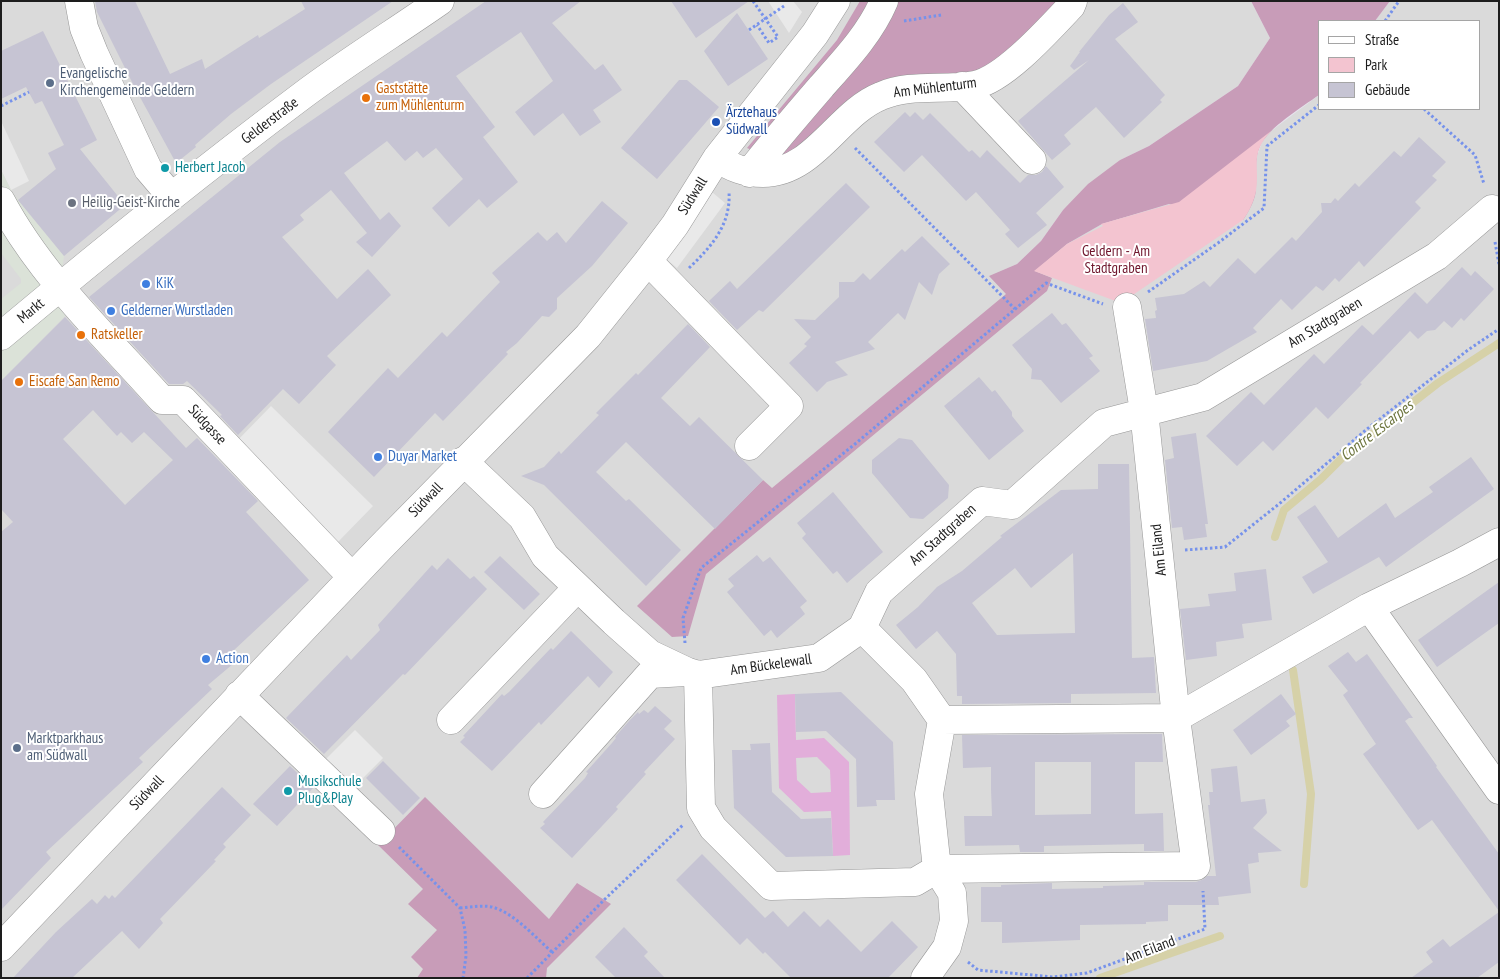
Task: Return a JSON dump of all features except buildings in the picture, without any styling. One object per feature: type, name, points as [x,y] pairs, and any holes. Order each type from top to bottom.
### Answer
[{"type":"street","points":[[79,1],[84,28],[94,53],[148,169],[171,196]]},
{"type":"street","name":"Gelderstraße","points":[[60,286],[171,196],[304,94],[440,1]]},
{"type":"street","name":"Südwall","points":[[1,947],[463,461],[588,336],[675,225],[717,158],[815,34],[836,1]]},
{"type":"street","name":"Am Mühlenturm","points":[[717,158],[731,167],[749,173],[774,173],[795,164],[816,149],[862,106],[881,96],[904,89],[976,85],[993,78],[1024,53],[1048,30],[1071,6],[1073,1]]},
{"type":"street","points":[[749,173],[783,130],[856,46],[879,11]]},
{"type":"street","points":[[962,86],[1032,160]]},
{"type":"street","name":"Südgasse","points":[[1,201],[13,223],[60,286],[162,400],[183,400],[352,577]]},
{"type":"street","name":"Am Stadtgraben","points":[[862,628],[878,592],[982,501],[1012,505],[1104,423],[1203,396],[1437,256],[1492,208]]},
{"type":"street","points":[[648,261],[789,406],[750,446]]},
{"type":"street","name":"Markt","points":[[1,336],[60,286]]},
{"type":"street","points":[[1127,306],[1144,411]]},
{"type":"street","name":"Am Eiland","points":[[1144,411],[1176,718],[1196,866]]},
{"type":"street","points":[[463,461],[522,516],[545,556],[577,588],[650,654],[693,674],[701,808],[713,828],[771,886],[915,882],[937,869],[1196,866]]},
{"type":"street","points":[[942,720],[1176,718],[1369,607],[1499,542]]},
{"type":"street","points":[[451,720],[577,588]]},
{"type":"street","points":[[1369,607],[1499,790]]},
{"type":"street","points":[[862,628],[914,680],[942,720],[928,794],[937,869],[952,892],[954,921],[947,947],[925,978]]},
{"type":"street","name":"Am Bückelewall","points":[[543,794],[650,674],[693,674],[819,658],[862,628]]},
{"type":"street","points":[[239,696],[381,830]]},
{"type":"path","points":[[753,1],[778,37],[769,43],[757,25]]},
{"type":"path","points":[[1386,20],[1399,1]]},
{"type":"path","points":[[749,30],[784,6]]},
{"type":"path","points":[[879,11],[902,22],[941,15]]},
{"type":"path","points":[[1,106],[29,92]]},
{"type":"path","points":[[693,674],[683,618],[701,568],[855,444],[1046,283],[1122,310],[1218,243],[1264,208],[1267,146],[1318,105]]},
{"type":"path","points":[[1425,110],[1475,155],[1492,208]]},
{"type":"path","points":[[836,129],[1015,309]]},
{"type":"path","points":[[1160,552],[1226,548],[1367,429],[1468,350],[1499,329]]},
{"type":"path","points":[[527,978],[701,808]]},
{"type":"path","points":[[381,830],[460,908],[465,930],[466,956],[463,978]]},
{"type":"path","name":"Am Eiland","points":[[947,947],[978,970],[1053,976],[1087,973],[1205,929],[1202,870],[1196,866]]},
{"type":"path","points":[[460,908],[493,907],[504,912],[552,952]]},
{"type":"shaded area","points":[[1,1],[1251,1],[1270,38],[1238,86],[1149,146],[1120,160],[1063,210],[1041,241],[1017,264],[990,276],[1067,244],[1102,224],[1169,204],[1203,211],[1233,226],[1243,220],[1253,200],[1257,156],[1263,139],[1318,96],[1318,110],[1480,110],[1480,20],[1376,20],[1390,1],[1499,1],[1499,978],[1,978]]},
{"type":"shaded area","points":[[768,1],[793,1],[802,12],[789,33]]},
{"type":"shaded area","points":[[860,1],[878,1],[754,151],[747,148],[837,40]]},
{"type":"shaded area","points":[[893,1],[1062,1],[986,72],[925,80],[784,160],[775,153]]},
{"type":"shaded area","points":[[1251,1],[1390,1],[1376,20],[1318,20],[1318,96],[1286,118],[1264,139],[1257,156],[1255,196],[1243,220],[1169,204],[1102,224],[1067,244],[1035,271],[1052,278],[1047,291],[706,574],[688,636],[672,637],[637,606],[763,480],[772,488],[1006,294],[989,276],[1017,264],[1041,241],[1063,210],[1088,184],[1120,160],[1149,146],[1238,86],[1270,38]]},
{"type":"shaded area","points":[[1,121],[29,181],[11,190],[1,170]]},
{"type":"shaded area","points":[[1,170],[18,200],[64,256],[60,286],[71,310],[1,381],[1,299],[21,283],[21,279],[1,253]]},
{"type":"shaded area","points":[[712,192],[725,203],[677,268],[664,257]]},
{"type":"shaded area","points":[[271,406],[373,506],[338,542],[235,443]]},
{"type":"shaded area","points":[[795,694],[796,740],[824,738],[849,762],[850,855],[833,856],[831,811],[804,812],[779,788],[777,695]],"holes":[[[817,757],[830,770],[831,792],[811,793],[797,780],[796,758]]]},
{"type":"shaded area","points":[[355,730],[383,758],[349,792],[321,764]]},
{"type":"shaded area","points":[[425,797],[549,919],[577,883],[611,904],[547,968],[546,978],[417,978],[423,969],[411,957],[437,930],[408,904],[423,889],[378,845]]},
{"type":"green space","name":"Geldern - Am Stadtgraben","points":[[1271,131],[1264,139],[1258,153],[1256,191],[1251,206],[1243,220],[1121,303],[1034,271],[1067,244],[1103,226],[1101,224],[1179,202]]},
{"type":"waterway","name":"Contre Escarpes","points":[[1275,537],[1284,510],[1321,479],[1343,457],[1438,383],[1499,343]]},
{"type":"waterway","name":"Contre Escarpes","points":[[1293,670],[1311,794],[1304,884]]},
{"type":"waterway","name":"Contre Escarpes","points":[[1100,978],[1220,936]]},
{"type":"place","name":"Evangelische Kirchengemeinde Geldern","points":[[50,83]]},
{"type":"place","name":"Gaststätte zum Mühlenturm","points":[[366,98]]},
{"type":"place","name":"Ärztehaus Südwall","points":[[716,122]]},
{"type":"place","name":"Herbert Jacob","points":[[165,168]]},
{"type":"place","name":"Heilig-Geist-Kirche","points":[[72,203]]},
{"type":"place","name":"KiK","points":[[146,284]]},
{"type":"place","name":"Gelderner Wurstladen","points":[[111,311]]},
{"type":"place","name":"Ratskeller","points":[[81,335]]},
{"type":"place","name":"Eiscafe San Remo","points":[[19,382]]},
{"type":"place","name":"Duyar Market","points":[[378,457]]},
{"type":"place","name":"Action","points":[[206,659]]},
{"type":"place","name":"Marktparkhaus am Südwall","points":[[17,748]]},
{"type":"place","name":"Musikschule Plug&Play","points":[[288,791]]}]
